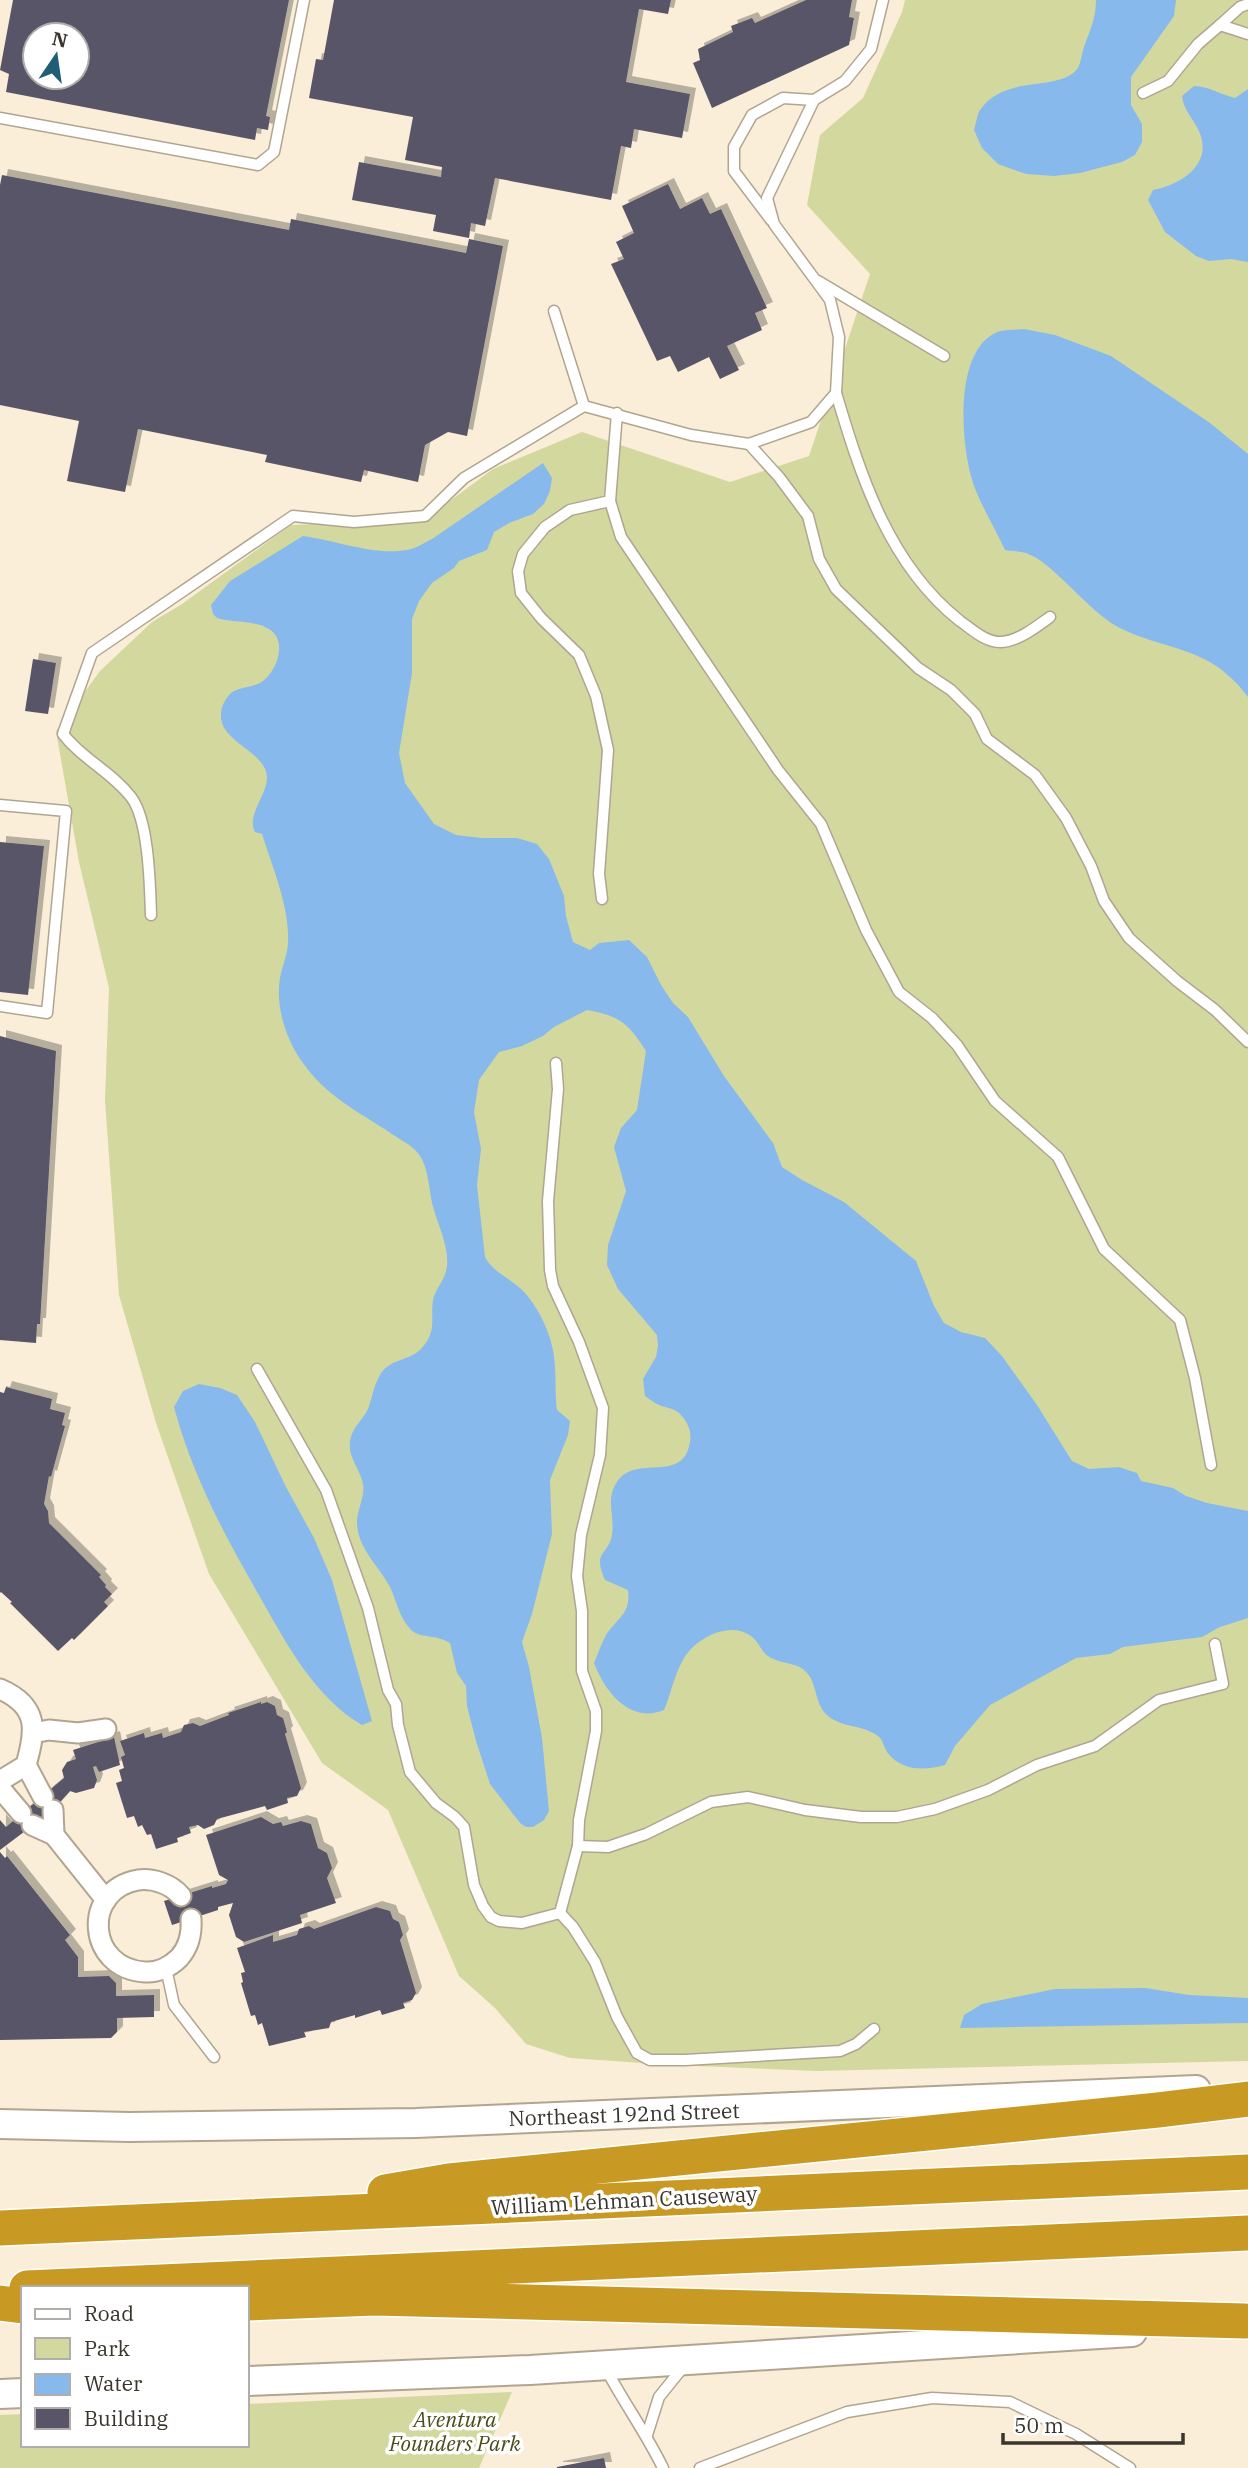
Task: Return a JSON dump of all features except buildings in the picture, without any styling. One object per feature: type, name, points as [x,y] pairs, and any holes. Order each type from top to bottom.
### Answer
[{"type":"highway","points":[[250,2217],[449,2181],[1248,2099]]},
{"type":"highway","name":"William Lehman Causeway","points":[[0,2228],[1248,2172]]},
{"type":"highway","points":[[69,2286],[1248,2233]]},
{"type":"highway","points":[[0,2289],[21,2288]]},
{"type":"highway","points":[[248,2303],[375,2298],[1246,2321]]},
{"type":"highway","points":[[0,2304],[21,2306]]},
{"type":"street","points":[[0,1689],[17,1698],[27,1711],[33,1733],[33,1744],[26,1765],[0,1782]]},
{"type":"street","points":[[33,1733],[49,1730],[78,1733],[106,1729]]},
{"type":"street","points":[[26,1765],[48,1803],[54,1835]]},
{"type":"street","points":[[0,1788],[27,1819],[54,1835],[106,1900]]},
{"type":"street","points":[[181,1896],[160,1882],[145,1879],[116,1889],[99,1913],[101,1943],[109,1956],[121,1966],[135,1972],[166,1968],[178,1959],[187,1946],[191,1919]]},
{"type":"street","name":"Northeast 192nd Street","points":[[0,2124],[143,2127],[416,2123],[1248,2087]]},
{"type":"street","points":[[248,2381],[688,2361],[1146,2332],[1246,2321]]},
{"type":"street","points":[[0,2394],[21,2393]]},
{"type":"lane","points":[[0,118],[258,165],[274,152],[304,0]]},
{"type":"lane","points":[[774,224],[768,198],[814,100],[845,81],[871,49],[883,0]]},
{"type":"lane","points":[[1143,93],[1168,81],[1198,44],[1240,7],[1248,4]]},
{"type":"lane","points":[[1220,25],[1248,34]]},
{"type":"lane","points":[[814,100],[783,98],[752,115],[734,147],[734,172],[830,300],[839,337],[836,393],[872,498],[906,564],[945,609],[983,638],[1002,642],[1026,633],[1049,617]]},
{"type":"lane","points":[[815,279],[944,356]]},
{"type":"lane","points":[[554,311],[584,406]]},
{"type":"lane","points":[[152,915],[141,817],[133,798],[110,776],[73,748],[63,734],[92,653],[293,516],[354,522],[425,516],[464,478],[584,406],[691,435],[749,444],[811,422],[836,393]]},
{"type":"lane","points":[[617,413],[610,501],[621,537],[778,770],[821,824],[866,930],[899,992],[932,1018],[957,1045],[995,1101],[1058,1157],[1104,1249],[1180,1320],[1195,1378],[1212,1465]]},
{"type":"lane","points":[[749,444],[779,477],[808,516],[819,559],[836,589],[918,668],[951,690],[975,714],[987,739],[1035,775],[1066,818],[1091,866],[1104,901],[1129,938],[1177,981],[1215,1010],[1248,1042]]},
{"type":"lane","points":[[602,899],[599,874],[608,750],[596,696],[579,655],[541,618],[521,593],[519,571],[523,554],[545,527],[570,510],[610,501]]},
{"type":"lane","points":[[0,805],[66,811],[47,1013],[0,1006]]},
{"type":"lane","points":[[556,1063],[558,1089],[548,1200],[550,1270],[553,1286],[579,1342],[603,1408],[600,1455],[581,1535],[578,1576],[582,1611],[582,1671],[596,1711],[596,1731],[579,1820],[578,1846],[560,1913]]},
{"type":"lane","points":[[257,1369],[326,1490],[368,1608],[387,1690],[396,1704],[398,1725],[410,1772],[436,1803],[455,1817],[464,1828],[474,1885],[483,1906],[491,1917],[499,1922],[522,1923],[560,1913]]},
{"type":"lane","points":[[578,1846],[608,1847],[656,1830],[711,1802],[748,1797],[805,1810],[862,1818],[897,1818],[935,1809],[988,1790],[1037,1765],[1095,1746],[1159,1700],[1223,1684],[1216,1644]]},
{"type":"lane","points":[[560,1913],[573,1927],[595,1962],[617,2017],[637,2053],[650,2060],[840,2051],[856,2044],[874,2029]]},
{"type":"lane","points":[[166,1968],[174,2005],[214,2057]]},
{"type":"lane","points":[[647,2435],[659,2396],[688,2361]]},
{"type":"lane","points":[[604,2366],[630,2413],[647,2435],[663,2468]]},
{"type":"lane","points":[[700,2468],[847,2412],[932,2398],[1010,2402],[1076,2434],[1130,2468]]},
{"type":"green space","points":[[905,0],[1248,0],[1248,2061],[816,2071],[570,2058],[526,2044],[495,2008],[459,1976],[388,1810],[322,1763],[209,1574],[156,1423],[119,1295],[105,1100],[109,988],[79,862],[56,731],[100,671],[152,622],[182,604],[291,525],[424,520],[493,469],[582,432],[730,482],[809,456],[870,274],[807,205],[820,135],[863,98]]},
{"type":"green space","name":"Aventura Founders Park","points":[[512,2392],[479,2468],[0,2468],[0,2415],[21,2414],[21,2447],[248,2447],[248,2404]]},
{"type":"water","points":[[1096,0],[1176,0],[1174,16],[1131,77],[1131,105],[1142,124],[1142,142],[1135,155],[1122,162],[1080,173],[1054,176],[1026,174],[998,164],[982,148],[974,130],[980,110],[1003,91],[1059,80],[1078,68],[1094,18]]},
{"type":"water","points":[[1194,86],[1205,87],[1235,98],[1248,89],[1248,262],[1231,259],[1209,261],[1196,256],[1165,232],[1148,200],[1153,190],[1174,183],[1192,171],[1202,154],[1199,131],[1182,96]]},
{"type":"water","points":[[1024,329],[1055,335],[1111,356],[1210,423],[1248,454],[1248,697],[1228,675],[1210,662],[1118,627],[1095,610],[1048,566],[1026,553],[1005,550],[973,484],[965,441],[964,398],[973,357],[983,342],[997,332]]},
{"type":"water","points":[[543,463],[552,478],[544,504],[533,514],[494,532],[487,550],[459,561],[454,568],[432,583],[419,601],[412,619],[412,673],[399,753],[405,783],[434,824],[456,835],[517,838],[537,844],[549,859],[564,896],[573,942],[590,950],[599,943],[629,940],[647,957],[673,1003],[688,1017],[724,1076],[773,1143],[782,1167],[844,1202],[916,1261],[934,1306],[944,1323],[961,1332],[985,1338],[1002,1356],[1072,1461],[1089,1469],[1119,1467],[1137,1473],[1141,1481],[1173,1488],[1207,1503],[1248,1511],[1248,1618],[1220,1627],[1202,1637],[1123,1647],[1110,1654],[1076,1658],[990,1705],[955,1746],[945,1765],[929,1768],[913,1768],[899,1763],[887,1752],[881,1739],[868,1730],[840,1723],[827,1715],[806,1672],[768,1656],[751,1636],[733,1630],[713,1634],[688,1652],[664,1710],[640,1713],[620,1703],[605,1685],[594,1663],[606,1635],[628,1605],[628,1590],[605,1580],[600,1564],[612,1535],[613,1488],[625,1474],[635,1470],[669,1466],[678,1462],[686,1455],[690,1430],[679,1413],[645,1396],[643,1379],[656,1357],[657,1335],[618,1289],[607,1265],[608,1245],[626,1191],[614,1147],[621,1128],[637,1110],[646,1051],[622,1022],[587,1010],[554,1027],[543,1036],[522,1046],[499,1052],[479,1080],[474,1112],[481,1149],[477,1185],[485,1257],[493,1268],[525,1293],[542,1318],[554,1357],[557,1410],[570,1421],[568,1435],[550,1480],[552,1534],[532,1614],[522,1642],[542,1738],[549,1811],[544,1820],[533,1827],[526,1827],[490,1784],[467,1706],[466,1686],[457,1673],[450,1643],[419,1635],[411,1630],[358,1531],[357,1517],[363,1486],[350,1452],[351,1436],[368,1409],[382,1372],[392,1364],[415,1354],[426,1343],[432,1325],[433,1300],[446,1271],[447,1252],[420,1156],[409,1145],[342,1102],[321,1084],[303,1063],[287,1033],[279,1000],[281,974],[288,946],[286,915],[280,887],[262,834],[255,832],[253,825],[267,776],[258,759],[227,732],[222,724],[221,714],[223,704],[231,693],[266,679],[278,657],[278,641],[275,634],[263,626],[217,618],[211,605],[230,581],[303,536],[382,551],[416,547],[432,539]]},
{"type":"water","points":[[199,1384],[237,1395],[255,1422],[314,1538],[332,1580],[372,1721],[362,1725],[345,1714],[316,1685],[280,1633],[222,1528],[190,1457],[174,1407],[183,1391]]},
{"type":"water","points":[[1146,1988],[1189,1995],[1248,1998],[1248,2023],[960,2028],[964,2015],[982,2004],[1055,1989]]}]
